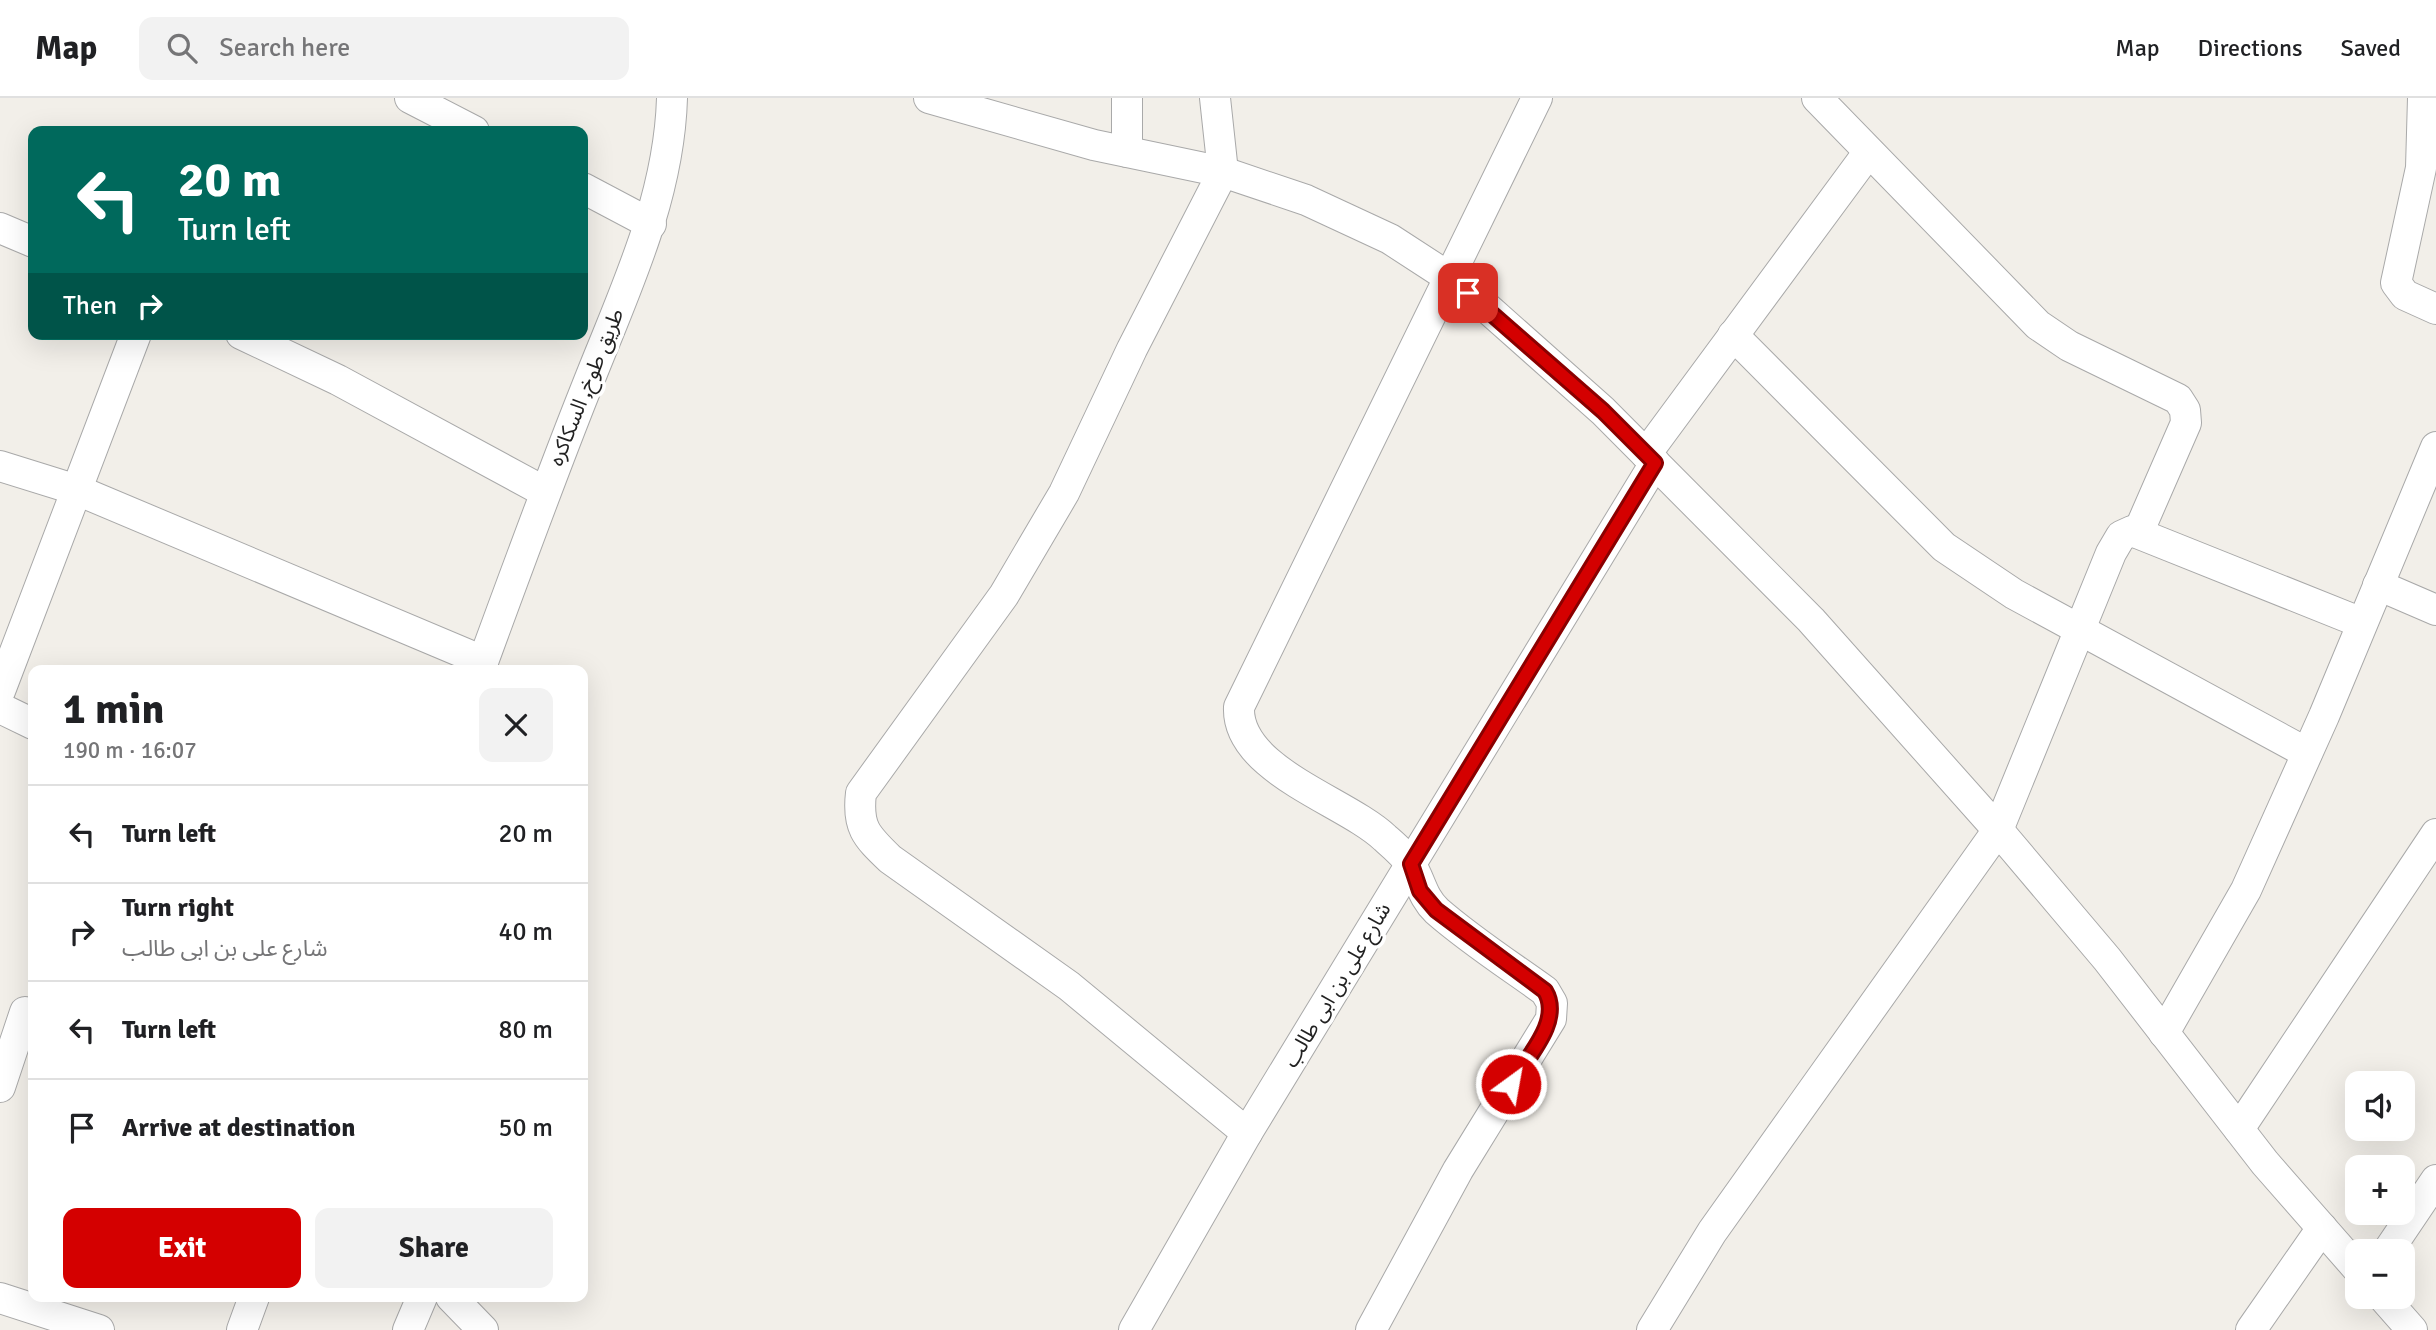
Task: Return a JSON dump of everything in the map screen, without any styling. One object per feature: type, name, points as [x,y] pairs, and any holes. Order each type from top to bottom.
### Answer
[{"type":"street","points":[[410,98],[464,126]]},
{"type":"street","name":"طريق طوخ, السكاكره","points":[[482,665],[545,492],[651,224],[667,163],[672,98]]},
{"type":"street","points":[[929,98],[1127,152],[1223,172],[1306,200],[1390,239],[1450,278],[1603,411],[1811,621],[1998,830],[2108,959],[2239,1129],[2345,1254]]},
{"type":"street","points":[[1127,98],[1127,152]]},
{"type":"street","points":[[1215,98],[1223,172],[1064,492],[1004,595],[861,793],[858,817],[868,839],[890,859],[1069,986],[1247,1133]]},
{"type":"street","points":[[1371,1330],[1458,1170],[1551,1019],[1552,1003],[1545,991],[1436,910],[1420,891],[1411,864],[1382,835],[1271,763],[1244,733],[1238,720],[1239,707],[1537,98]]},
{"type":"street","points":[[1817,98],[2038,325],[2080,352],[2178,399],[2185,410],[2186,423],[2138,533]]},
{"type":"street","points":[[2423,98],[2421,168],[2396,282],[2405,295],[2436,309]]},
{"type":"street","name":"شارع على بن ابى طالب","points":[[1134,1330],[1247,1133],[1411,864],[1650,459],[1733,335],[1868,153]]},
{"type":"street","points":[[588,191],[651,224]]},
{"type":"street","points":[[0,228],[28,240]]},
{"type":"street","points":[[1733,335],[1944,547],[2014,594],[2307,753]]},
{"type":"street","points":[[0,691],[134,340]]},
{"type":"street","points":[[254,340],[338,380],[545,492]]},
{"type":"street","points":[[2164,1033],[2246,890],[2436,447]]},
{"type":"street","points":[[0,466],[77,490],[480,665]]},
{"type":"street","points":[[1652,1330],[1712,1231],[1998,830],[2117,542],[2124,533],[2138,533],[2362,624]]},
{"type":"street","points":[[2378,585],[2436,610]]},
{"type":"street","points":[[0,708],[28,722]]},
{"type":"street","points":[[2239,1129],[2436,834]]},
{"type":"street","points":[[0,1087],[19,1010]]},
{"type":"street","points":[[2396,1239],[2436,1180]]},
{"type":"street","points":[[2251,1330],[2322,1228]]},
{"type":"street","points":[[0,1298],[99,1330]]},
{"type":"street","points":[[242,1330],[252,1302]]},
{"type":"street","points":[[408,1330],[420,1302]]},
{"type":"street","points":[[456,1302],[483,1330]]},
{"type":"street","points":[[2394,1309],[2412,1330]]},
{"type":"route","points":[[1468,293],[1603,411],[1655,463],[1411,864],[1420,891],[1436,910],[1545,991],[1552,1003],[1551,1019],[1511,1084]]}]
